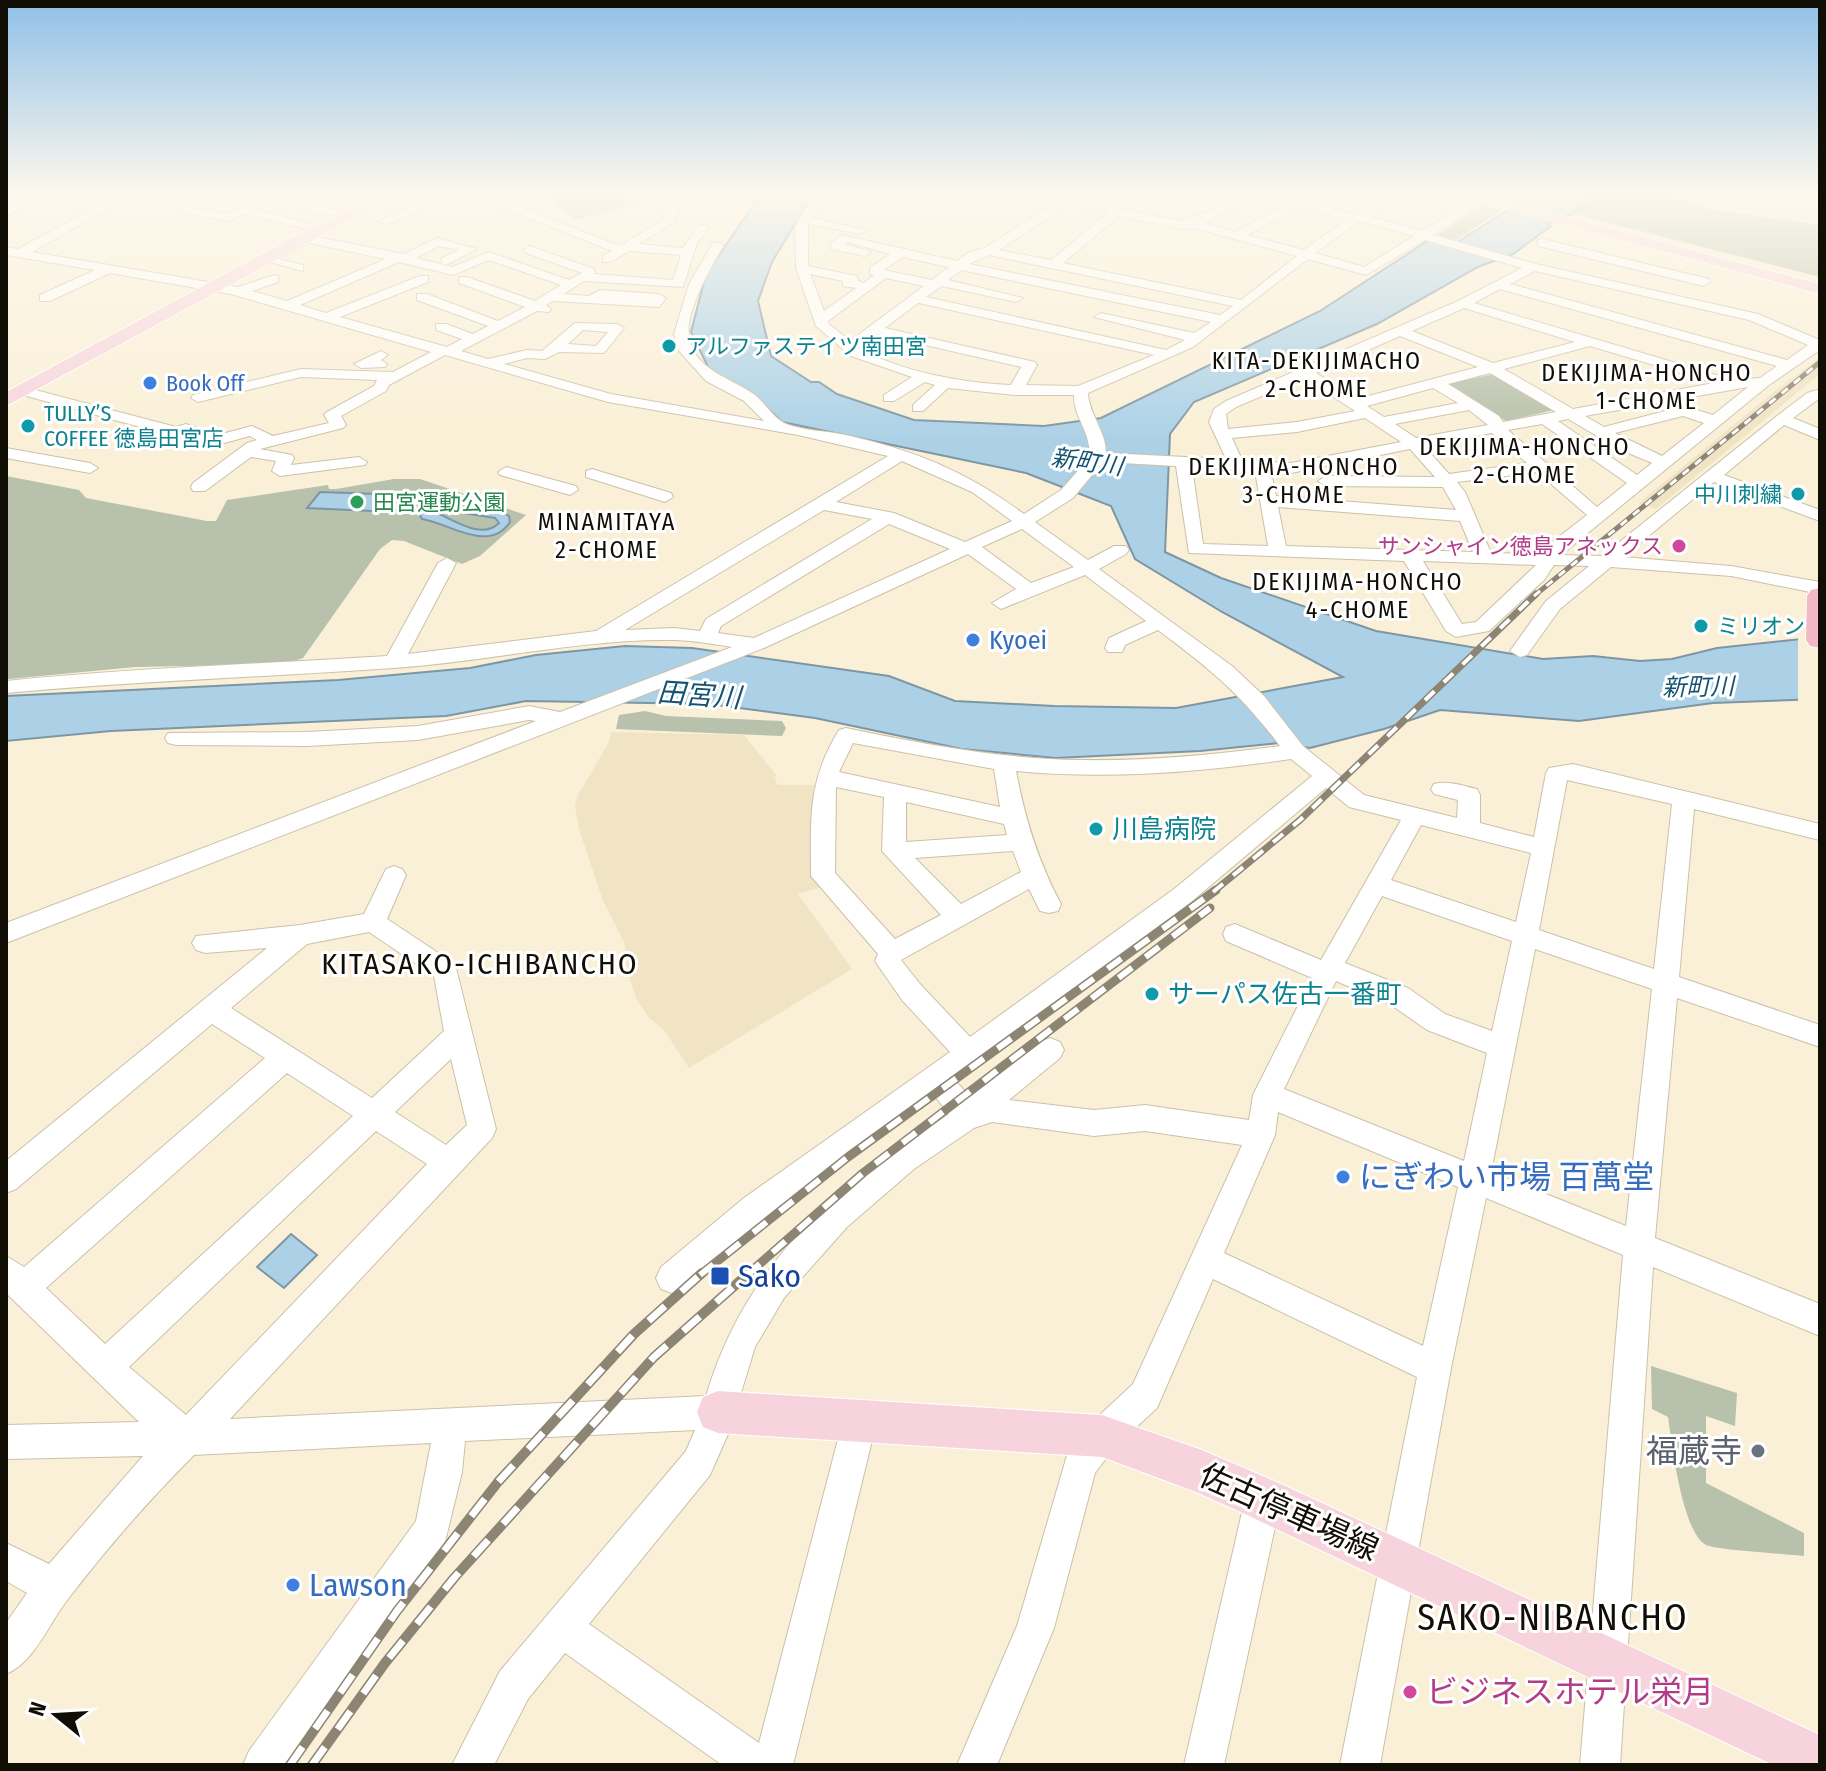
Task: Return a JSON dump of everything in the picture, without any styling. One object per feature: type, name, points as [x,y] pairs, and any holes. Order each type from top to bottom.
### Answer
[{"type":"highway","points":[[1820,596],[1820,640]]},
{"type":"main road","points":[[6,400],[229,274]]},
{"type":"main road","points":[[6,392],[230,274]]},
{"type":"main road","points":[[1767,274],[1820,286]]},
{"type":"main road","points":[[1772,274],[1820,286]]},
{"type":"main road","name":"佐古停車場線","points":[[718,1412],[1102,1436],[1202,1472],[1263,1499],[1820,1761]]},
{"type":"street","points":[[45,298],[98,274]]},
{"type":"street","points":[[143,274],[238,292],[662,411],[780,428],[944,468],[978,488],[1021,523],[1225,670],[1257,701],[1294,750],[1324,778],[1357,801],[1544,848]]},
{"type":"street","points":[[287,306],[365,274]]},
{"type":"street","points":[[563,274],[581,278],[678,284],[681,274]]},
{"type":"street","points":[[573,274],[581,278]]},
{"type":"street","points":[[199,487],[253,446],[338,425],[332,415],[381,388],[382,383],[535,307],[587,274]]},
{"type":"street","points":[[699,274],[681,334],[686,351],[711,378],[749,398],[780,428]]},
{"type":"street","points":[[804,274],[823,326],[856,353],[938,378],[1015,391],[1081,391],[1197,338],[1280,274]]},
{"type":"street","points":[[828,274],[853,279],[848,283],[941,281],[1016,298]]},
{"type":"street","points":[[853,274],[916,300],[1166,354]]},
{"type":"street","points":[[870,274],[874,284],[916,300]]},
{"type":"street","points":[[821,320],[874,284],[883,274]]},
{"type":"street","points":[[851,347],[950,274]]},
{"type":"street","points":[[997,274],[1222,320]]},
{"type":"street","points":[[996,316],[1046,274]]},
{"type":"street","points":[[1096,274],[1243,304]]},
{"type":"street","points":[[1236,464],[1217,422],[1219,412],[1254,392],[1463,304],[1499,285],[1509,274]]},
{"type":"street","points":[[1536,274],[1600,297],[1709,322],[1722,309]]},
{"type":"street","points":[[1562,274],[1753,317],[1820,345]]},
{"type":"street","points":[[1559,334],[1600,297],[1632,274]]},
{"type":"street","points":[[1669,274],[1704,282]]},
{"type":"street","points":[[1683,301],[1714,274]]},
{"type":"street","points":[[327,317],[424,279]]},
{"type":"street","points":[[238,292],[275,280]]},
{"type":"street","points":[[463,280],[535,307],[634,316]]},
{"type":"street","points":[[1080,335],[1140,283]]},
{"type":"street","points":[[1499,285],[1697,334],[1789,365]]},
{"type":"street","points":[[428,294],[506,322]]},
{"type":"street","points":[[551,297],[592,300]]},
{"type":"street","points":[[1463,304],[1734,384]]},
{"type":"street","points":[[841,306],[892,316]]},
{"type":"street","points":[[1101,317],[1197,338]]},
{"type":"street","points":[[1573,322],[1634,339]]},
{"type":"street","points":[[441,327],[474,339]]},
{"type":"street","points":[[1794,333],[1814,328]]},
{"type":"street","points":[[872,329],[1030,365],[1015,391]]},
{"type":"street","points":[[1399,331],[1492,368],[1636,452],[1665,463]]},
{"type":"street","points":[[1667,365],[1697,334]]},
{"type":"street","points":[[1369,413],[1437,384],[1587,343]]},
{"type":"street","points":[[1410,555],[1456,631],[1482,627],[1538,576],[1557,547],[1640,484],[1764,382],[1820,345]]},
{"type":"street","points":[[486,363],[527,354],[545,355],[556,348]]},
{"type":"street","points":[[381,355],[361,364],[415,365]]},
{"type":"street","points":[[1304,371],[1413,443],[1448,480],[1484,557]]},
{"type":"street","points":[[198,398],[301,373],[395,376]]},
{"type":"street","points":[[889,398],[938,378]]},
{"type":"street","points":[[918,408],[938,378]]},
{"type":"street","points":[[1098,457],[1262,467],[1316,465],[1413,443],[1734,384],[1764,382]]},
{"type":"street","points":[[1437,384],[1494,419],[1497,429],[1598,516]]},
{"type":"street","points":[[24,391],[177,432],[186,429],[217,440],[252,431],[271,441]]},
{"type":"street","points":[[6,933],[749,647],[1021,523],[1067,494],[1098,457],[1098,438],[1081,404],[1081,391]]},
{"type":"street","points":[[1520,651],[1553,605],[1782,419],[1820,393]]},
{"type":"street","points":[[1223,434],[1297,427],[1369,413],[1471,405]]},
{"type":"street","points":[[1602,432],[1684,411],[1717,422]]},
{"type":"street","points":[[1782,419],[1820,435]]},
{"type":"street","points":[[1547,420],[1640,484]]},
{"type":"street","points":[[248,452],[286,458],[280,471],[359,462]]},
{"type":"street","points":[[6,453],[90,468]]},
{"type":"street","points":[[601,637],[900,455]]},
{"type":"street","points":[[1179,460],[1195,549],[1605,561],[1706,568],[1820,588]]},
{"type":"street","points":[[1316,465],[1342,507]]},
{"type":"street","points":[[1326,481],[1448,480],[1542,466]]},
{"type":"street","points":[[1262,467],[1278,551]]},
{"type":"street","points":[[506,472],[570,490]]},
{"type":"street","points":[[592,474],[665,497]]},
{"type":"street","points":[[1712,476],[1820,516]]},
{"type":"street","points":[[1396,480],[1404,512]]},
{"type":"street","points":[[1269,501],[1467,516]]},
{"type":"street","points":[[821,504],[888,517],[968,548],[1029,590]]},
{"type":"street","points":[[706,638],[713,623],[888,517]]},
{"type":"street","points":[[1001,603],[1085,569],[1120,550]]},
{"type":"street","points":[[394,662],[447,563]]},
{"type":"street","points":[[1115,648],[1116,642],[1159,622]]},
{"type":"street","points":[[8,687],[130,675],[240,672],[394,662],[601,637],[654,634],[706,638],[749,647]]},
{"type":"street","points":[[176,738],[307,739],[418,733],[529,713],[563,717]]},
{"type":"street","points":[[892,952],[823,876],[822,806],[826,777],[846,735],[1004,762],[1064,767],[1207,763],[1294,750]]},
{"type":"street","points":[[1004,762],[1013,818],[1034,876],[1049,904]]},
{"type":"street","points":[[1360,1765],[1435,1368],[1557,773],[1562,771],[1820,832]]},
{"type":"street","points":[[826,777],[1013,818]]},
{"type":"street","points":[[672,1278],[755,1208],[1218,870],[1324,778]]},
{"type":"street","points":[[1442,789],[1477,798],[1468,827]]},
{"type":"street","points":[[895,792],[894,851],[958,917]]},
{"type":"street","points":[[1600,1765],[1639,1247],[1668,984],[1684,799]]},
{"type":"street","points":[[977,1765],[1035,1628],[1080,1464],[1102,1436],[1145,1396],[1261,1135],[1267,1095],[1329,971],[1415,815]]},
{"type":"street","points":[[894,851],[1022,842]]},
{"type":"street","points":[[373,922],[394,875]]},
{"type":"street","points":[[968,1053],[892,970],[888,961],[892,952],[1034,876]]},
{"type":"street","points":[[1375,884],[1820,1036]]},
{"type":"street","points":[[6,1655],[54,1587],[137,1487],[188,1438],[482,1129],[458,1035],[446,971],[373,922],[300,935],[205,943]]},
{"type":"street","points":[[1235,934],[1399,996],[1436,1022],[1503,1047]]},
{"type":"street","points":[[6,1179],[300,935]]},
{"type":"street","points":[[211,1009],[448,1162]]},
{"type":"street","points":[[105,1367],[458,1035]]},
{"type":"street","points":[[472,1764],[514,1685],[698,1463],[710,1441],[744,1336],[780,1282],[821,1232],[902,1162],[965,1118],[1050,1050]]},
{"type":"street","points":[[188,1438],[146,1406],[14,1280],[285,1057]]},
{"type":"street","points":[[935,1077],[964,1111],[965,1118]]},
{"type":"street","points":[[1267,1095],[1820,1320]]},
{"type":"street","points":[[965,1118],[992,1110],[1094,1123],[1145,1118],[1261,1135]]},
{"type":"street","points":[[1206,1260],[1435,1368]]},
{"type":"street","points":[[6,1442],[188,1438],[718,1412]]},
{"type":"street","points":[[773,1765],[860,1420]]},
{"type":"street","points":[[263,1765],[432,1529],[445,1472],[450,1423]]},
{"type":"street","points":[[1204,1765],[1263,1499]]},
{"type":"street","points":[[6,1561],[54,1587]]},
{"type":"street","points":[[563,1628],[756,1765]]},
{"type":"shaded area","points":[[1820,358],[1820,374],[1656,509],[1639,503],[1777,389]]},
{"type":"shaded area","points":[[611,732],[744,735],[777,776],[774,778],[778,785],[817,785],[825,886],[798,894],[852,969],[689,1068],[664,1030],[649,1018],[637,1000],[629,977],[624,942],[603,901],[579,829],[575,806],[577,797],[609,742]]},
{"type":"green space","points":[[1495,374],[1554,410],[1506,421],[1448,383]]},
{"type":"green space","name":"田宮運動公園","points":[[6,476],[79,490],[86,498],[207,521],[216,521],[227,500],[328,485],[329,489],[336,489],[394,479],[420,479],[526,515],[480,556],[462,564],[404,541],[392,540],[380,549],[303,658],[285,664],[135,667],[9,679],[6,678]]},
{"type":"green space","points":[[645,711],[666,716],[782,721],[786,728],[782,736],[616,729],[619,715]]},
{"type":"green space","points":[[1651,1366],[1737,1393],[1735,1426],[1706,1416],[1706,1483],[1804,1533],[1804,1556],[1712,1547],[1698,1537],[1684,1506],[1668,1417],[1652,1409]]},
{"type":"water","points":[[706,274],[768,274],[758,301],[771,356],[811,382],[819,382],[837,394],[914,420],[1044,426],[1101,418],[1320,311],[1377,274],[1466,274],[1377,324],[1194,402],[1170,434],[1165,552],[1221,578],[1376,631],[1543,659],[1593,656],[1640,661],[1672,659],[1717,648],[1820,637],[1820,699],[1713,703],[1579,721],[1440,710],[1384,729],[1310,748],[1279,743],[1200,751],[1056,758],[962,749],[815,718],[709,704],[526,701],[446,716],[111,731],[6,741],[6,696],[338,680],[470,668],[536,655],[625,646],[692,648],[889,676],[955,701],[1054,706],[1176,708],[1343,677],[1222,612],[1135,559],[1111,506],[1026,473],[782,422],[752,394],[709,369],[691,332]]},
{"type":"water","name":"田宮運動公園","points":[[320,492],[406,495],[394,512],[307,508]]},
{"type":"water","points":[[444,498],[462,506],[498,511],[509,516],[510,522],[491,536],[480,536],[422,519],[419,507]],"holes":[[[444,504],[457,512],[495,518],[499,523],[491,528],[473,529],[430,511],[433,506]]]},
{"type":"water","points":[[291,1234],[317,1255],[284,1288],[257,1267]]},
{"type":"pier","points":[[1820,633],[1820,702],[1798,702],[1798,635]]},
{"type":"railway","points":[[1534,596],[1820,362]]},
{"type":"railway","points":[[1213,892],[1300,820],[1536,594]]},
{"type":"railway","points":[[700,1275],[848,1157],[1216,890]]},
{"type":"railway","points":[[747,1275],[863,1173],[1210,908]]},
{"type":"railway","points":[[290,1765],[397,1611],[498,1482],[634,1334],[702,1273]]},
{"type":"railway","points":[[312,1765],[385,1663],[454,1578],[654,1357],[749,1273]]},
{"type":"place","name":"アルファステイツ南田宮","points":[[669,346]]},
{"type":"place","name":"Book Off","points":[[150,383]]},
{"type":"place","name":"TULLY’S COFFEE 徳島田宮店","points":[[28,426]]},
{"type":"place","name":"中川刺繍","points":[[1798,494]]},
{"type":"place","name":"田宮運動公園","points":[[357,502]]},
{"type":"place","name":"サンシャイン徳島アネックス","points":[[1679,546]]},
{"type":"place","name":"ミリオン","points":[[1701,626]]},
{"type":"place","name":"Kyoei","points":[[973,640]]},
{"type":"place","name":"川島病院","points":[[1096,829]]},
{"type":"place","name":"サーパス佐古一番町","points":[[1152,994]]},
{"type":"place","name":"にぎわい市場 百萬堂","points":[[1343,1177]]},
{"type":"place","name":"Sako","points":[[720,1276]]},
{"type":"place","name":"福蔵寺","points":[[1758,1451]]},
{"type":"place","name":"Lawson","points":[[293,1585]]},
{"type":"place","name":"ビジネスホテル栄月","points":[[1410,1692]]},
{"type":"district","name":"KITA-DEKIJIMACHO 2-CHOME","points":[[1317,375]]},
{"type":"district","name":"DEKIJIMA-HONCHO 1-CHOME","points":[[1647,387]]},
{"type":"district","name":"DEKIJIMA-HONCHO 2-CHOME","points":[[1525,461]]},
{"type":"district","name":"DEKIJIMA-HONCHO 3-CHOME","points":[[1294,481]]},
{"type":"district","name":"MINAMITAYA 2-CHOME","points":[[607,536]]},
{"type":"district","name":"DEKIJIMA-HONCHO 4-CHOME","points":[[1358,596]]},
{"type":"district","name":"KITASAKO-ICHIBANCHO","points":[[480,964]]},
{"type":"district","name":"SAKO-NIBANCHO","points":[[1553,1618]]},
{"type":"water label","name":"新町川","points":[[1087,462]]},
{"type":"water label","name":"新町川","points":[[1698,687]]},
{"type":"water label","name":"田宮川","points":[[699,695]]}]
